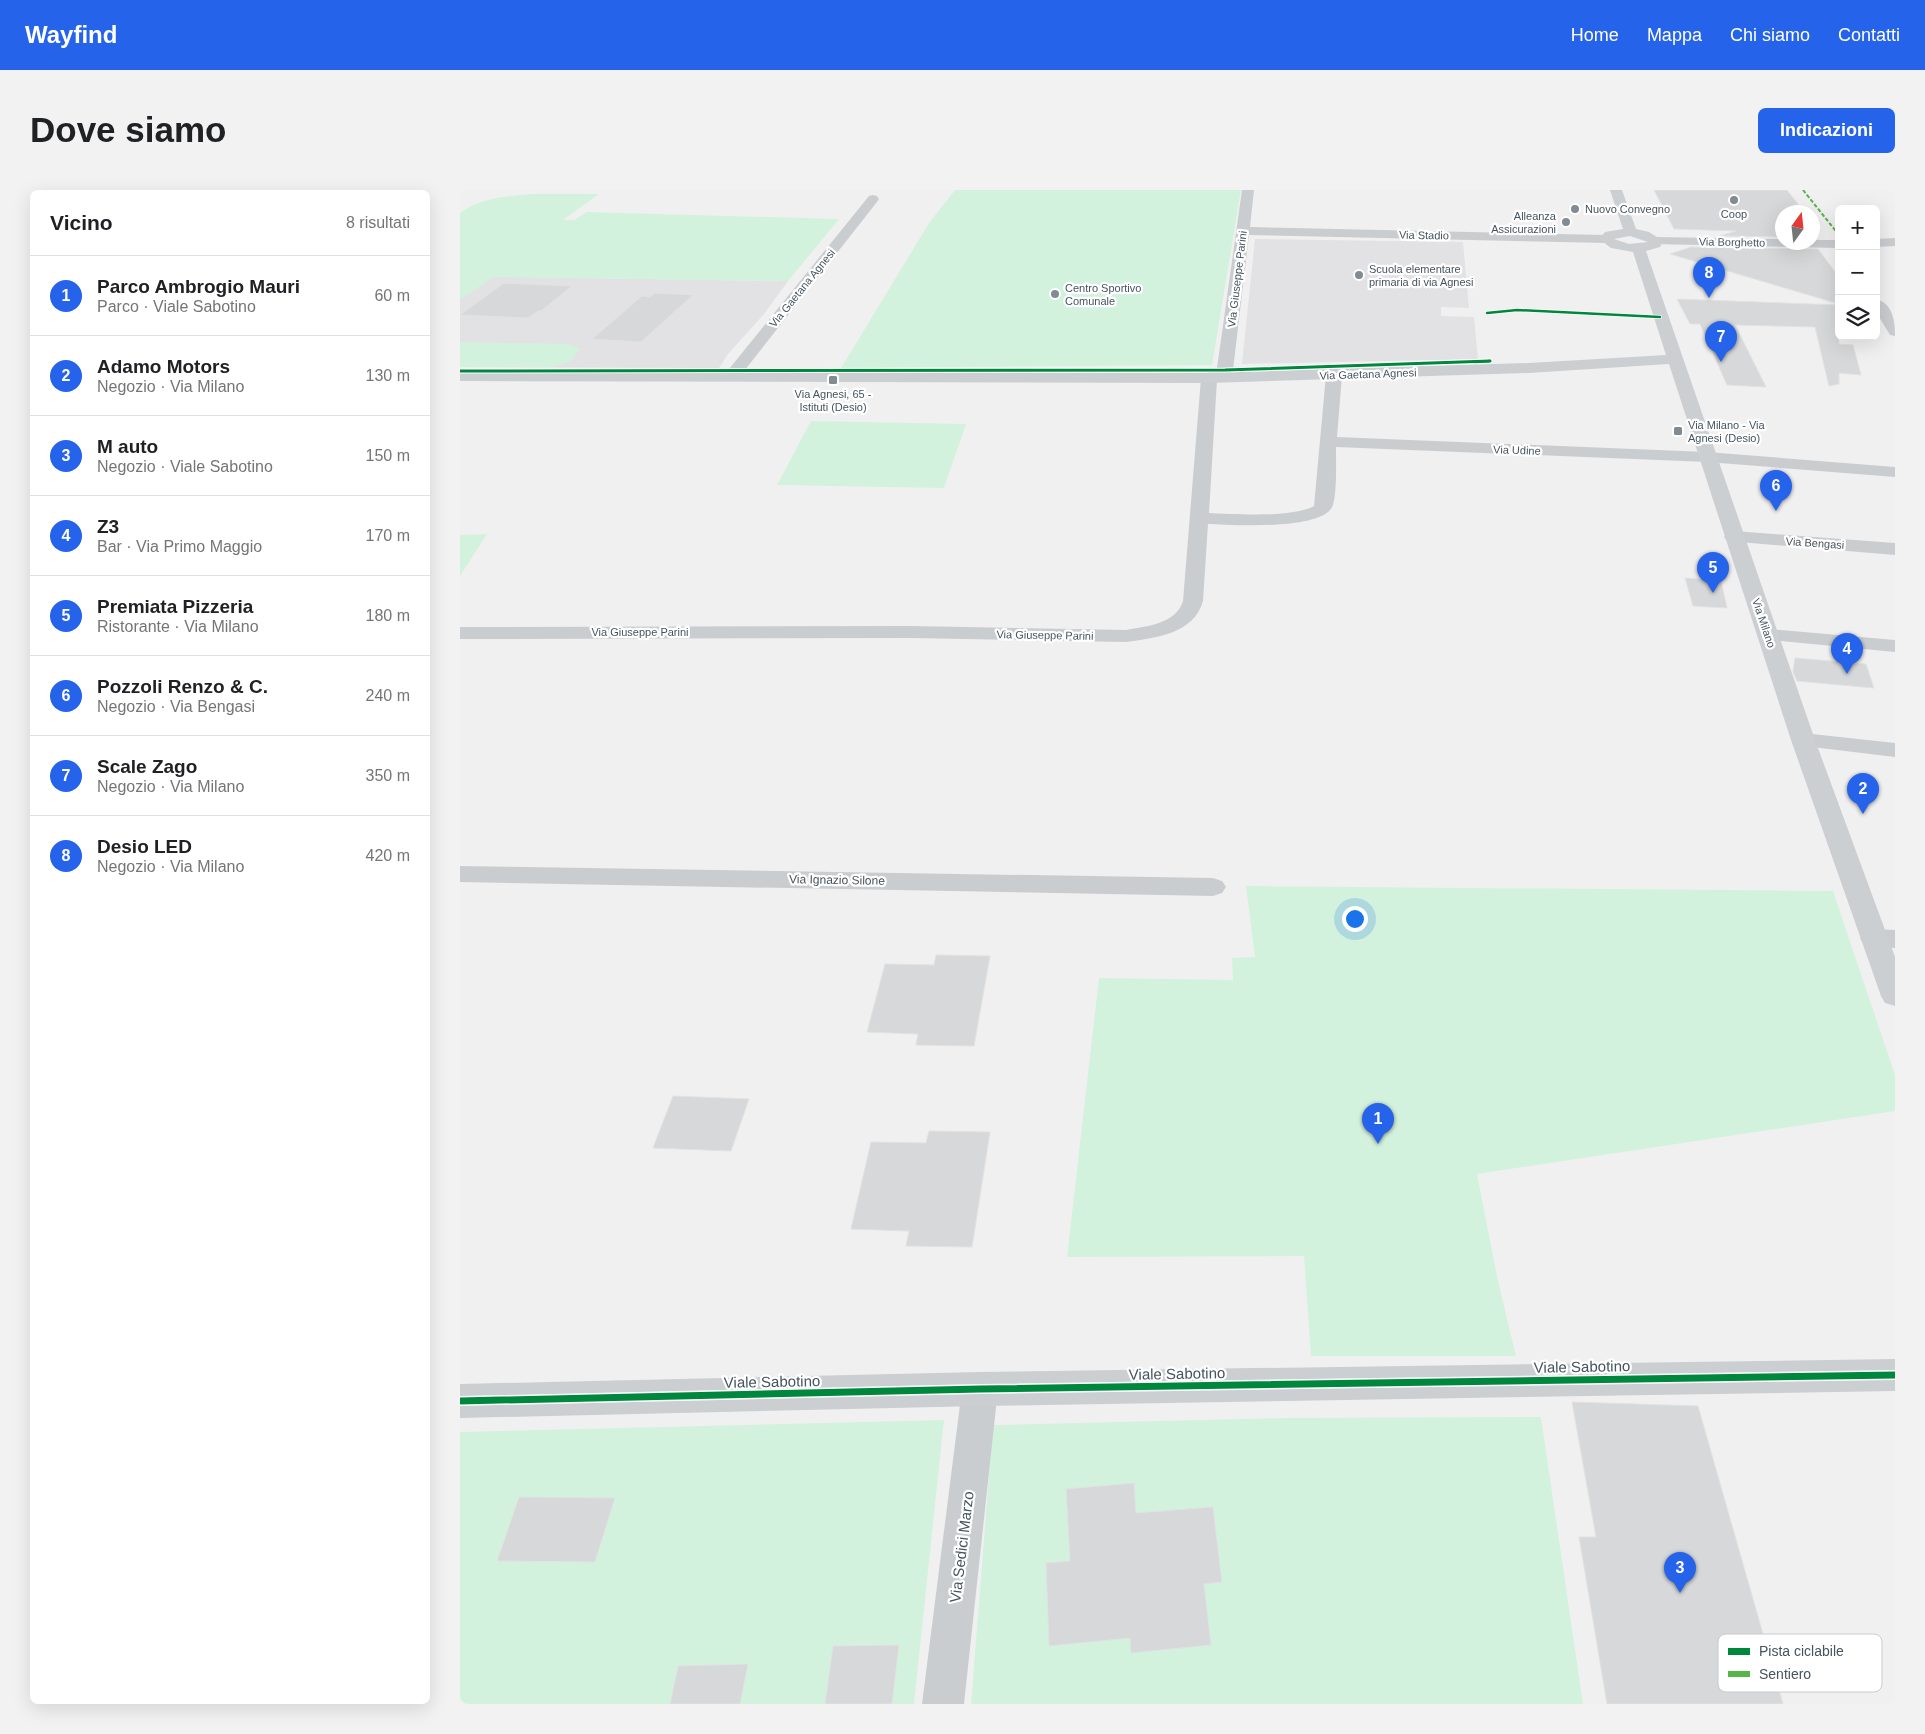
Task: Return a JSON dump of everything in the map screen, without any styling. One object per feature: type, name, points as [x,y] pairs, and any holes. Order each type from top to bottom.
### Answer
[{"type":"street","name":"Via Giuseppe Parini","points":[[460,632],[911,632],[1126,636],[1155,631],[1172,624],[1188,613],[1193,601],[1210,378],[1225,370],[1248,190]]},
{"type":"street","name":"Via Milano","points":[[1616,190],[1641,241],[1674,359],[1804,740],[1885,938],[1895,996]]},
{"type":"street","name":"Via Gaetana Agnesi","points":[[731,377],[873,199]]},
{"type":"street","name":"Via Stadio","points":[[1243,231],[1606,239],[1620,246],[1641,241]]},
{"type":"street","name":"Via Borghetto","points":[[1641,241],[1833,244]]},
{"type":"street","points":[[1880,244],[1895,243]]},
{"type":"street","points":[[1880,308],[1887,316],[1895,332]]},
{"type":"street","name":"Via Gaetana Agnesi","points":[[460,376],[1210,378],[1543,368],[1674,359]]},
{"type":"street","points":[[1200,518],[1254,520],[1306,515],[1319,511],[1324,504],[1334,375]]},
{"type":"street","name":"Via Udine","points":[[1328,442],[1707,457],[1895,472]]},
{"type":"street","name":"Via Bengasi","points":[[1734,537],[1895,549]]},
{"type":"street","points":[[1768,635],[1895,646]]},
{"type":"street","points":[[1804,740],[1895,750]]},
{"type":"street","name":"Via Ignazio Silone","points":[[460,874],[1213,887]]},
{"type":"street","name":"Viale Sabotino","points":[[460,1401],[980,1389],[1895,1375]]},
{"type":"street","name":"Via Sedici Marzo","points":[[943,1704],[980,1389]]},
{"type":"shaded area","points":[[460,213],[585,221],[513,277],[788,281],[764,314],[728,354],[719,368],[460,367]]},
{"type":"shaded area","name":"Scuola elementare primaria di via Agnesi","points":[[1255,239],[1463,242],[1469,308],[1441,307],[1441,316],[1474,317],[1478,359],[1242,364]]},
{"type":"green space","name":"Centro Sportivo Comunale","points":[[955,190],[1241,190],[1212,365],[841,368],[929,223]]},
{"type":"green space","points":[[532,194],[599,194],[563,220],[574,220],[587,212],[839,219],[788,281],[493,277],[460,300],[460,213],[485,201]]},
{"type":"green space","points":[[460,343],[569,344],[580,349],[570,362],[552,367],[460,367]]},
{"type":"green space","points":[[811,421],[966,424],[944,488],[777,485]]},
{"type":"green space","points":[[487,534],[460,576],[460,535]]},
{"type":"green space","points":[[1246,886],[1833,891],[1895,1075],[1895,1111],[1477,1174],[1498,1281],[1516,1356],[1311,1356],[1304,1256],[1067,1257],[1099,978],[1233,980],[1232,958],[1255,957]]},
{"type":"green space","points":[[1541,1417],[1583,1704],[971,1704],[993,1425],[1286,1418]]},
{"type":"green space","points":[[944,1420],[914,1704],[460,1704],[460,1432]]},
{"type":"building","points":[[1654,190],[1787,190],[1799,205],[1775,205],[1775,237],[1720,236],[1736,231],[1674,229]]},
{"type":"building","points":[[1691,247],[1819,250],[1835,272],[1835,303],[1670,254]]},
{"type":"building","points":[[504,283],[572,286],[541,311],[528,318],[460,315]]},
{"type":"building","points":[[655,293],[693,295],[641,342],[592,339],[642,296],[650,297]]},
{"type":"building","points":[[1677,299],[1835,305],[1835,340],[1839,340],[1839,344],[1853,345],[1861,375],[1839,373],[1839,384],[1829,386],[1815,327],[1735,325],[1766,387],[1727,385],[1700,324],[1690,324]]},
{"type":"building","points":[[1685,578],[1721,581],[1727,608],[1693,606]]},
{"type":"building","points":[[1795,658],[1866,664],[1874,688],[1797,681],[1793,672]]},
{"type":"building","points":[[936,955],[990,956],[974,1046],[916,1045],[918,1034],[867,1032],[885,964],[934,965]]},
{"type":"building","points":[[673,1096],[749,1099],[731,1151],[653,1148]]},
{"type":"building","points":[[929,1131],[990,1132],[972,1247],[906,1246],[909,1231],[851,1229],[871,1142],[926,1143]]},
{"type":"building","points":[[1572,1402],[1698,1406],[1763,1634],[1718,1634],[1718,1692],[1780,1692],[1783,1704],[1607,1704],[1579,1537],[1596,1537]]},
{"type":"building","points":[[1134,1483],[1136,1513],[1213,1507],[1222,1582],[1204,1584],[1211,1645],[1131,1653],[1130,1638],[1049,1646],[1046,1563],[1070,1561],[1066,1489]]},
{"type":"building","points":[[519,1497],[615,1498],[595,1562],[497,1561]]},
{"type":"building","points":[[899,1645],[892,1704],[825,1704],[833,1646]]},
{"type":"building","points":[[748,1664],[740,1704],[670,1704],[678,1666]]},
{"type":"marked path","points":[[1803,190],[1835,230]]},
{"type":"cycle path","points":[[1487,313],[1517,310],[1660,317]]},
{"type":"cycle path","points":[[460,371],[1225,370],[1490,361]]},
{"type":"cycle path","points":[[460,1401],[980,1389],[1895,1375]]},
{"type":"place","name":"Coop","points":[[1734,200]]},
{"type":"place","name":"Nuovo Convegno","points":[[1575,209]]},
{"type":"place","name":"Alleanza Assicurazioni","points":[[1566,222]]},
{"type":"place","name":"Scuola elementare primaria di via Agnesi","points":[[1359,275]]},
{"type":"place","name":"Centro Sportivo Comunale","points":[[1055,294]]},
{"type":"place","name":"Desio LED","points":[[1709,298]]},
{"type":"place","name":"Scale Zago","points":[[1721,362]]},
{"type":"place","name":"Via Agnesi, 65 - Istituti (Desio)","points":[[833,380]]},
{"type":"place","name":"Via Milano - Via Agnesi (Desio)","points":[[1678,431]]},
{"type":"place","name":"Pozzoli Renzo & C.","points":[[1776,511]]},
{"type":"place","name":"Premiata Pizzeria","points":[[1713,593]]},
{"type":"place","name":"Z3","points":[[1847,674]]},
{"type":"place","name":"Adamo Motors","points":[[1863,814]]},
{"type":"place","name":"Parco Ambrogio Mauri","points":[[1378,1144]]},
{"type":"place","name":"M auto","points":[[1680,1593]]}]
